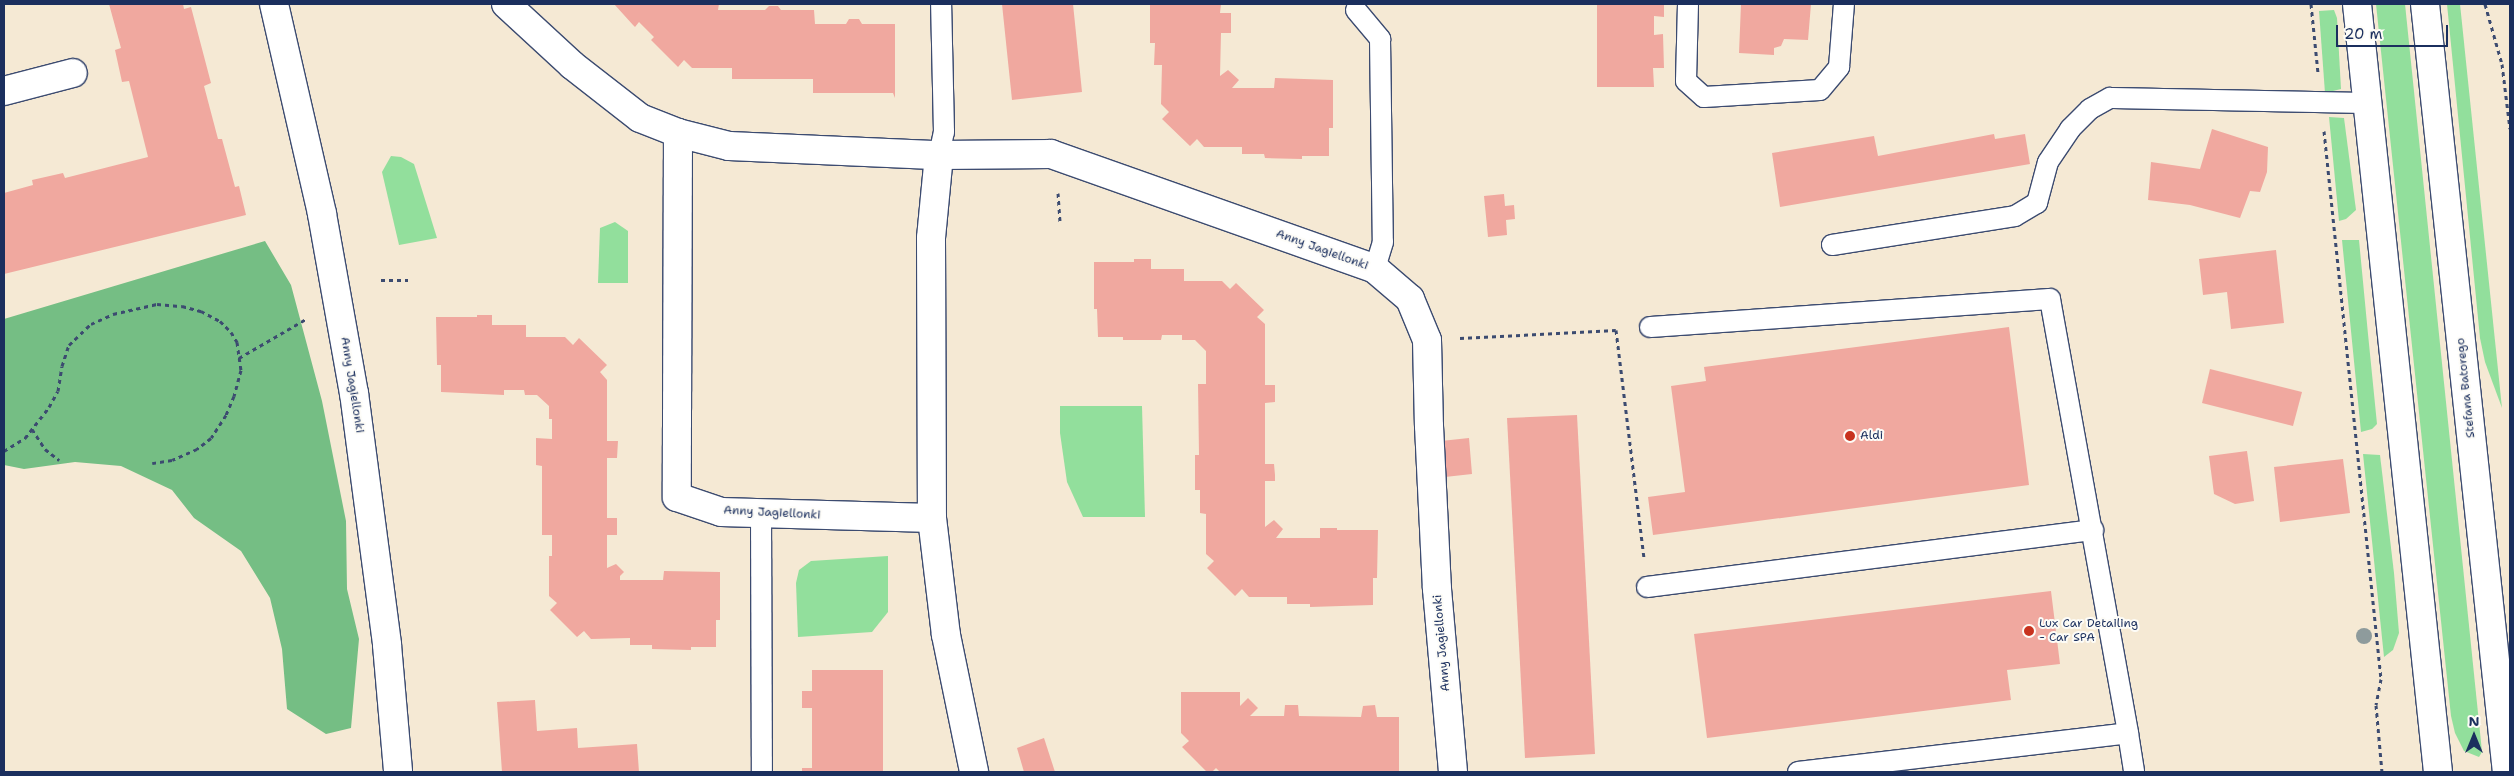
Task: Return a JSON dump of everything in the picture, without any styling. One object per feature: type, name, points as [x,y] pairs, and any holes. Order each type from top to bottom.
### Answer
[{"type":"street","name":"Anny Jagiellonki","points":[[274,4],[322,214],[354,393],[387,645],[398,772]]},
{"type":"street","name":"Anny Jagiellonki","points":[[506,4],[572,65],[640,118],[678,133],[729,146],[939,155],[1051,154],[1375,269],[1410,299],[1427,340],[1437,589],[1453,772]]},
{"type":"street","points":[[2357,4],[2438,772]]},
{"type":"street","name":"Stefana Batorego","points":[[2425,4],[2506,772]]},
{"type":"street","points":[[4,91],[73,73]]},
{"type":"street","name":"Anny Jagiellonki","points":[[678,133],[677,497],[720,512],[932,518]]},
{"type":"street","points":[[939,155],[931,238],[932,518],[946,635],[974,772]]},
{"type":"lane","points":[[939,155],[944,132],[941,4]]},
{"type":"lane","points":[[1688,4],[1686,82],[1704,97],[1820,90],[1839,67],[1844,4]]},
{"type":"lane","points":[[1356,10],[1380,39],[1383,242],[1375,269]]},
{"type":"lane","points":[[1832,244],[2015,216],[2037,204],[2048,162],[2070,129],[2090,110],[2110,98],[2368,103]]},
{"type":"lane","points":[[1650,327],[2050,299],[2093,530],[2134,772]]},
{"type":"lane","points":[[761,514],[762,772]]},
{"type":"lane","points":[[1647,587],[2093,530]]},
{"type":"lane","points":[[1798,772],[2128,733]]},
{"type":"path","points":[[2311,4],[2336,227],[2340,296],[2381,679],[2376,705],[2382,772]]},
{"type":"path","points":[[2485,4],[2502,64],[2510,129]]},
{"type":"path","points":[[1057,184],[1060,222]]},
{"type":"path","points":[[381,280],[408,280]]},
{"type":"path","points":[[4,451],[25,438],[32,430],[58,391],[62,366],[69,345],[90,324],[113,314],[158,304],[182,306],[201,311],[220,321],[231,332],[237,342],[240,370],[234,396],[226,415],[210,438],[197,449],[172,460],[152,463]]},
{"type":"path","points":[[239,358],[309,316]]},
{"type":"path","points":[[1427,340],[1650,327]]},
{"type":"path","points":[[1616,330],[1647,587]]},
{"type":"path","points":[[32,430],[45,449],[59,460]]},
{"type":"green space","points":[[2376,4],[2405,4],[2482,752],[2479,757],[2464,751],[2455,733],[2451,716]]},
{"type":"green space","points":[[2447,4],[2460,4],[2502,408],[2485,362],[2480,338]]},
{"type":"green space","points":[[2334,10],[2337,18],[2341,89],[2325,93],[2319,11]]},
{"type":"green space","points":[[2329,117],[2344,118],[2356,210],[2346,219],[2339,221]]},
{"type":"green space","points":[[391,156],[401,157],[414,164],[437,238],[399,245],[382,172]]},
{"type":"green space","points":[[615,222],[628,231],[628,283],[598,283],[600,228]]},
{"type":"green space","points":[[2342,240],[2359,240],[2377,424],[2372,429],[2361,432]]},
{"type":"green space","points":[[265,241],[291,285],[322,401],[346,521],[347,589],[359,639],[351,728],[326,734],[287,709],[282,649],[270,598],[241,551],[194,518],[172,490],[121,466],[75,462],[24,469],[4,465],[4,319]]},
{"type":"green space","points":[[1060,406],[1142,406],[1145,517],[1083,517],[1067,482],[1060,433]]},
{"type":"green space","points":[[2363,454],[2380,455],[2394,573],[2399,633],[2393,650],[2384,657]]},
{"type":"green space","points":[[888,556],[888,612],[872,632],[798,637],[796,583],[799,570],[811,561]]},
{"type":"building","points":[[109,4],[183,4],[184,9],[191,7],[211,83],[204,86],[218,139],[222,139],[235,187],[239,186],[246,215],[4,274],[4,193],[33,185],[32,180],[63,173],[65,178],[148,157],[129,81],[122,82],[115,50],[121,48]]},
{"type":"building","points":[[614,4],[719,4],[718,10],[765,10],[769,6],[778,6],[781,10],[814,10],[815,24],[846,24],[849,19],[859,19],[862,24],[895,24],[895,98],[893,93],[813,93],[813,79],[732,79],[732,68],[692,68],[684,60],[678,67],[651,40],[654,37],[639,22],[635,27]]},
{"type":"building","points":[[1002,4],[1073,4],[1082,92],[1012,100]]},
{"type":"building","points":[[1150,4],[1221,4],[1220,13],[1231,13],[1231,33],[1221,33],[1220,76],[1228,70],[1239,80],[1232,88],[1274,88],[1275,78],[1333,80],[1333,128],[1329,128],[1329,156],[1302,156],[1302,159],[1265,158],[1264,154],[1242,154],[1242,147],[1204,147],[1197,139],[1190,146],[1162,119],[1169,112],[1161,104],[1162,65],[1154,65],[1155,43],[1150,43]]},
{"type":"building","points":[[1597,4],[1664,4],[1664,17],[1654,16],[1654,35],[1663,34],[1664,68],[1653,68],[1654,87],[1597,87]]},
{"type":"building","points":[[1741,4],[1811,4],[1808,40],[1784,39],[1781,46],[1774,48],[1774,55],[1739,53]]},
{"type":"building","points":[[2212,129],[2268,147],[2267,172],[2260,192],[2250,191],[2240,218],[2190,205],[2148,200],[2151,162],[2200,169]]},
{"type":"building","points":[[1994,134],[1995,139],[2025,134],[2030,164],[1780,207],[1772,153],[1874,136],[1878,156]]},
{"type":"building","points":[[1504,194],[1505,206],[1514,205],[1515,219],[1506,220],[1507,235],[1488,237],[1484,196]]},
{"type":"building","points":[[2276,250],[2284,323],[2231,329],[2227,292],[2203,295],[2199,259]]},
{"type":"building","points":[[1134,259],[1151,259],[1151,269],[1184,269],[1184,281],[1222,281],[1230,289],[1236,283],[1264,310],[1257,317],[1265,324],[1265,385],[1275,385],[1275,402],[1265,403],[1265,464],[1274,464],[1275,481],[1265,481],[1265,527],[1274,520],[1283,529],[1276,538],[1320,538],[1320,528],[1378,530],[1377,578],[1373,578],[1373,605],[1310,607],[1310,604],[1287,604],[1287,597],[1249,597],[1242,589],[1235,596],[1207,568],[1214,561],[1206,554],[1206,514],[1200,513],[1200,490],[1195,490],[1195,455],[1199,455],[1198,384],[1206,384],[1206,351],[1195,340],[1182,340],[1182,335],[1162,335],[1161,340],[1123,340],[1123,337],[1098,337],[1097,309],[1094,309],[1094,262],[1134,262]]},
{"type":"building","points":[[477,315],[492,315],[492,325],[526,325],[526,337],[565,337],[573,345],[579,338],[607,365],[600,372],[607,380],[607,441],[618,441],[617,458],[607,458],[607,518],[617,518],[617,535],[607,535],[607,568],[616,564],[624,572],[620,576],[620,580],[663,580],[664,571],[720,572],[720,620],[716,620],[716,647],[691,647],[691,650],[652,649],[652,645],[630,645],[630,638],[591,639],[584,631],[577,637],[550,610],[557,603],[549,596],[549,556],[552,556],[552,535],[542,535],[542,466],[536,465],[536,438],[552,439],[552,419],[549,419],[549,406],[537,395],[525,395],[524,390],[504,390],[504,395],[441,392],[441,365],[437,365],[436,317],[477,317]]},
{"type":"building","name":"Aldi","points":[[2009,327],[2029,485],[1653,535],[1648,497],[1685,492],[1671,386],[1706,381],[1704,367]]},
{"type":"building","points":[[2210,369],[2302,392],[2293,426],[2202,403]]},
{"type":"building","points":[[1577,415],[1595,754],[1525,758],[1507,418]]},
{"type":"building","points":[[1469,438],[1472,474],[1445,477],[1441,441]]},
{"type":"building","points":[[2247,451],[2254,501],[2235,504],[2214,494],[2209,456]]},
{"type":"building","points":[[2343,459],[2350,513],[2280,522],[2274,467]]},
{"type":"building","points":[[2051,591],[2060,664],[2007,670],[2011,700],[1707,738],[1694,634]]},
{"type":"building","points":[[812,670],[883,670],[883,772],[802,772],[802,768],[812,768],[812,708],[802,708],[802,691],[812,691]]},
{"type":"building","points":[[1181,692],[1240,692],[1240,706],[1248,698],[1258,708],[1250,716],[1284,716],[1285,705],[1298,705],[1299,716],[1361,717],[1363,706],[1375,705],[1377,717],[1399,717],[1399,772],[1220,772],[1216,768],[1212,772],[1207,772],[1182,747],[1189,741],[1181,733]]},
{"type":"building","points":[[535,700],[537,731],[577,728],[578,748],[637,744],[639,772],[502,772],[497,702]]},
{"type":"building","points":[[1044,738],[1055,772],[1024,772],[1017,748]]},
{"type":"place","name":"Aldi","points":[[1850,436]]},
{"type":"place","name":"Lux Car Detailing - Car SPA","points":[[2029,631]]}]
